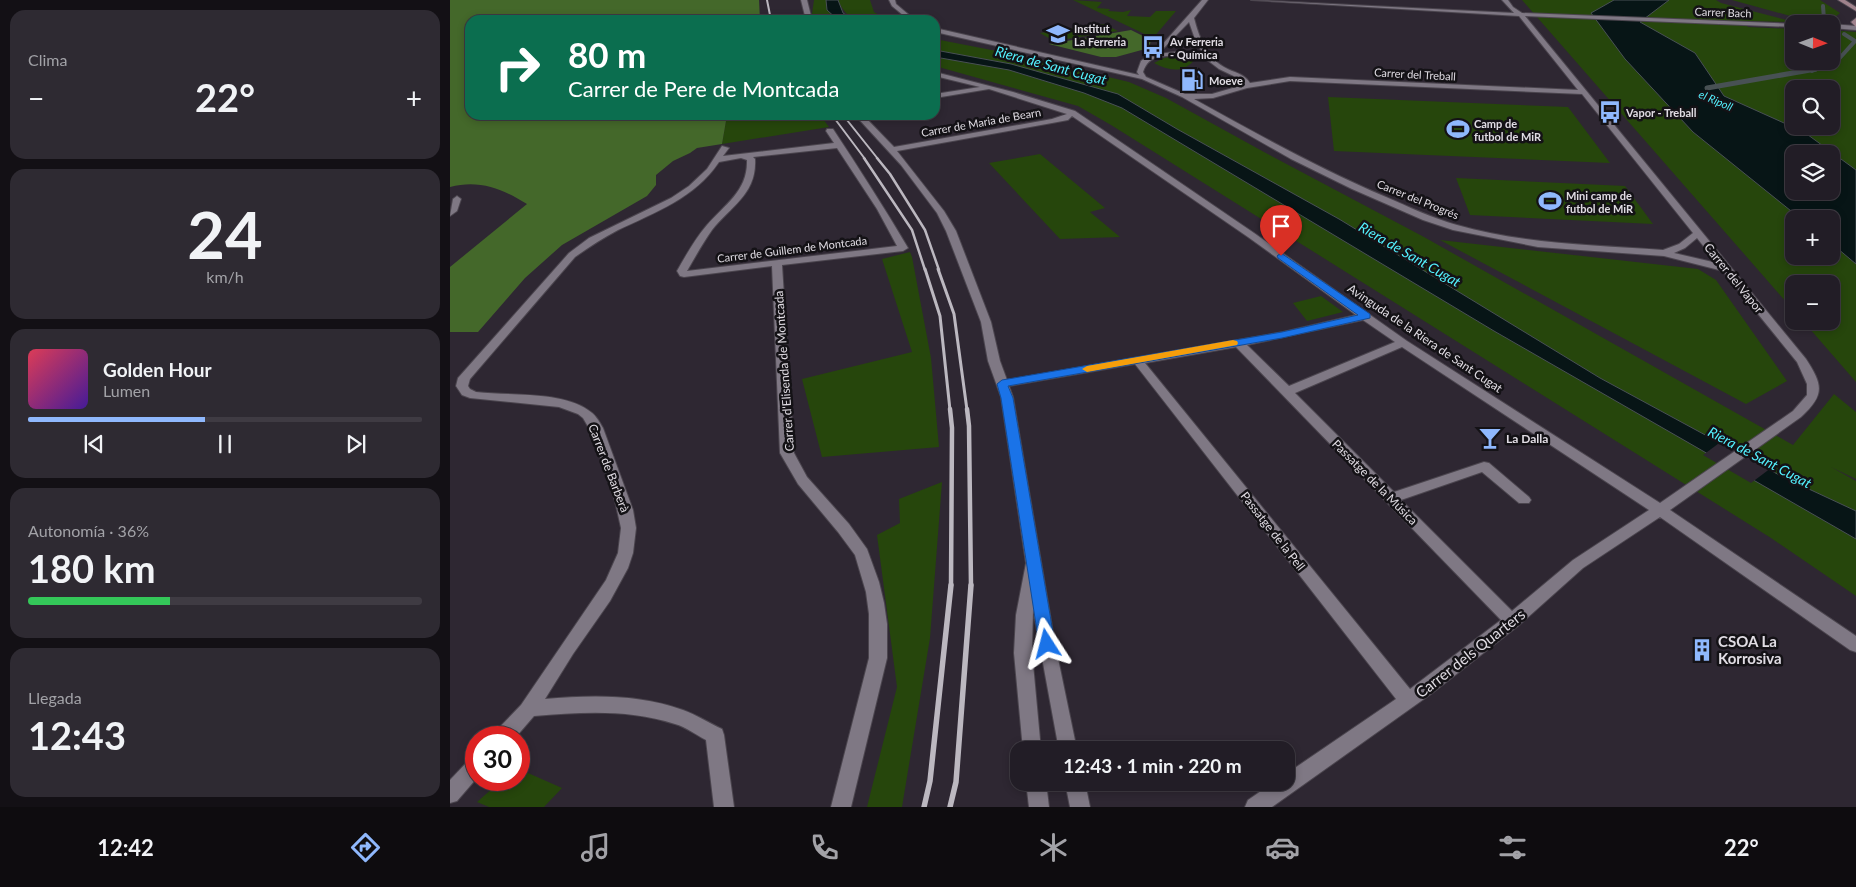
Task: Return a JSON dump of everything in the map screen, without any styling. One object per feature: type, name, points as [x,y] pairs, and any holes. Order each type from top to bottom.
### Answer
[{"type":"street","points":[[804,0],[808,15]]},
{"type":"street","points":[[892,0],[894,5],[906,15]]},
{"type":"street","points":[[1144,78],[1140,72],[1143,62],[1164,48],[1205,0]]},
{"type":"street","name":"Carrer Bach","points":[[1254,0],[1521,15],[1785,24]]},
{"type":"street","name":"Carrer del Vapor","points":[[1505,0],[1510,8],[1521,15],[1802,361],[1813,384],[1815,394],[1812,402],[1660,510]]},
{"type":"street","points":[[1841,0],[1856,9]]},
{"type":"street","points":[[1191,18],[1196,35],[1208,57],[1219,66],[1245,79],[1246,86]]},
{"type":"street","points":[[1840,25],[1856,24]]},
{"type":"street","points":[[940,31],[1144,78]]},
{"type":"street","points":[[1152,57],[1182,53],[1208,57]]},
{"type":"street","name":"Avinguda de la Riera de Sant Cugat","points":[[940,75],[990,87],[1072,113],[1251,235],[1403,343],[1660,510],[1856,645]]},
{"type":"street","name":"Carrer del Progrés","points":[[1144,78],[1184,96],[1294,157],[1355,187],[1426,218],[1456,228],[1538,244],[1664,253],[1725,268]]},
{"type":"street","name":"Carrer del Treball","points":[[1184,96],[1213,96],[1246,86],[1276,80],[1584,92]]},
{"type":"street","points":[[940,95],[990,87]]},
{"type":"street","name":"Carrer de Maria de Bearn","points":[[892,150],[1052,121],[1065,118],[1072,113]]},
{"type":"street","points":[[864,120],[904,163],[941,213],[951,231],[986,322],[994,361],[1007,398],[1034,553],[1047,644],[1066,741]]},
{"type":"street","points":[[830,131],[840,144]]},
{"type":"street","points":[[718,160],[840,144]]},
{"type":"street","name":"Carrer de Guillem de Montcada","points":[[742,156],[751,159],[749,181],[735,203],[701,238],[682,271],[684,274],[903,248],[881,208],[840,144]]},
{"type":"street","name":"Carrer de Barberà","points":[[513,726],[530,708],[568,647],[611,588],[618,575],[625,553],[628,537],[628,519],[599,436],[593,422],[583,412],[552,403],[474,395],[466,392],[462,386],[464,378],[578,251],[609,230],[657,210],[687,193],[706,176],[725,148]]},
{"type":"street","points":[[450,213],[453,211],[457,198]]},
{"type":"street","name":"Carrer del Progrés","points":[[1664,253],[1682,246],[1697,234]]},
{"type":"street","name":"Carrer d'Elisenda de Montcada","points":[[777,263],[787,453],[793,468],[803,482],[863,554],[878,604],[880,633],[878,658],[841,807]]},
{"type":"street","points":[[1002,384],[1282,335],[1366,316]]},
{"type":"street","name":"Passatge de la Música","points":[[1238,342],[1512,621]]},
{"type":"street","points":[[1286,392],[1403,343]]},
{"type":"street","name":"Passatge de la Pell","points":[[1138,361],[1408,700]]},
{"type":"street","points":[[1391,498],[1484,466],[1524,500]]},
{"type":"street","name":"Carrer dels Quarters","points":[[1255,807],[1272,799],[1408,700],[1512,621],[1578,564],[1660,510]]},
{"type":"street","points":[[1031,741],[1023,653],[1024,615],[1034,553]]},
{"type":"street","points":[[530,708],[581,704],[627,705],[680,717],[715,735],[724,807]]},
{"type":"street","points":[[450,794],[465,778]]},
{"type":"street","points":[[1037,791],[1039,807]]},
{"type":"street","points":[[1077,791],[1080,807]]},
{"type":"green space","points":[[450,0],[759,0],[760,15],[465,15],[465,120],[726,120],[722,144],[697,148],[673,161],[656,175],[656,185],[647,196],[562,245],[525,278],[478,332],[450,332],[450,267],[527,204],[500,190],[481,185],[471,184],[450,187]]},
{"type":"green space","points":[[814,0],[826,0],[827,10],[832,15],[813,15]]},
{"type":"green space","points":[[838,0],[870,0],[874,12],[879,15],[849,15]]},
{"type":"green space","points":[[1073,0],[1102,2],[1097,8],[1110,9],[1108,11],[1123,12],[1131,10],[1127,16],[1150,17],[1156,11],[1176,11],[1153,38]]},
{"type":"green space","points":[[1522,0],[1614,0],[1592,13],[1625,59],[1693,132],[1790,210],[1785,210],[1785,265],[1840,265],[1840,251],[1856,264],[1856,382],[1811,330],[1840,330],[1840,275],[1785,275],[1785,301]]},
{"type":"green space","points":[[1669,0],[1716,0],[1721,3],[1785,20],[1785,22],[1742,21],[1748,27],[1785,29],[1785,70],[1840,70],[1840,31],[1856,32],[1856,170],[1840,158],[1840,145],[1822,145],[1808,135],[1840,135],[1840,80],[1785,80],[1785,123],[1724,96],[1695,53],[1639,22]]},
{"type":"green space","points":[[1732,0],[1820,0],[1840,13],[1838,15],[1787,15]]},
{"type":"green space","points":[[1104,24],[1118,31],[1054,41],[1040,33]]},
{"type":"green space","points":[[1131,30],[1151,40],[1149,48],[1116,57],[1101,57],[1049,44]]},
{"type":"green space","points":[[940,40],[1017,55],[1129,82],[1166,98],[1424,237],[1793,445],[1834,394],[1856,412],[1856,479],[1831,467],[1856,481],[1856,511],[1781,476],[1600,378],[1339,219],[1118,94],[1011,64],[940,51]]},
{"type":"green space","points":[[1173,56],[1196,58],[1192,63],[1177,70],[1154,63]]},
{"type":"green space","points":[[940,58],[1009,70],[1084,93],[1122,108],[1494,331],[1856,539],[1856,596],[1771,538],[1078,106],[940,67]]},
{"type":"green space","name":"Camp de futbol de MiR","points":[[1328,97],[1568,107],[1610,163],[1334,151]]},
{"type":"green space","points":[[726,120],[824,120],[829,127],[722,144]]},
{"type":"green space","points":[[1040,154],[1105,208],[1090,212],[1120,237],[1060,239],[989,163]]},
{"type":"green space","name":"Mini camp de futbol de MiR","points":[[1456,178],[1625,186],[1653,224],[1470,215]]},
{"type":"green space","points":[[1440,240],[1698,269],[1716,280],[1787,381],[1746,404]]},
{"type":"green space","points":[[910,252],[931,358],[939,447],[822,457],[802,379],[912,352],[882,259]]},
{"type":"green space","points":[[1321,296],[1343,312],[1307,321],[1293,303]]},
{"type":"green space","points":[[942,482],[930,638],[902,807],[867,807],[897,687],[877,535],[900,523],[899,499]]},
{"type":"green space","points":[[530,774],[562,788],[544,807],[489,807],[477,802],[490,791],[530,791]]},
{"type":"water","points":[[826,0],[838,0],[843,13],[846,15],[832,15],[827,10]]},
{"type":"water","name":"el Ripoll","points":[[1614,0],[1669,0],[1640,22],[1695,53],[1724,96],[1785,123],[1785,135],[1808,135],[1822,145],[1785,145],[1785,200],[1840,200],[1840,158],[1856,170],[1856,264],[1840,251],[1840,210],[1790,210],[1693,132],[1625,59],[1591,13]]},
{"type":"water","points":[[940,51],[1011,64],[1118,94],[1339,219],[1600,378],[1781,476],[1856,511],[1856,539],[1494,331],[1122,108],[1084,93],[1009,70],[940,58]]},
{"type":"pier","points":[[1722,441],[1771,468],[1751,483],[1703,455]]},
{"type":"waterway","points":[[1823,6],[1824,15]]},
{"type":"waterway","points":[[1812,71],[1837,61],[1855,41],[1844,34]]},
{"type":"waterway","name":"el Ripoll","points":[[1707,88],[1810,70]]},
{"type":"railway","points":[[767,0],[770,15]]},
{"type":"railway","points":[[836,120],[865,159]]},
{"type":"railway","points":[[847,120],[878,159]]},
{"type":"railway","points":[[864,158],[912,230],[925,270]]},
{"type":"railway","points":[[877,158],[890,174],[925,230],[939,270]]},
{"type":"railway","points":[[925,269],[940,316],[950,410]]},
{"type":"railway","points":[[938,269],[954,314],[967,410]]},
{"type":"railway","points":[[950,409],[952,428],[951,586]]},
{"type":"railway","points":[[967,409],[969,426],[971,585]]},
{"type":"railway","points":[[924,807],[930,781],[951,585]]},
{"type":"railway","points":[[950,807],[956,782],[971,585]]},
{"type":"slow traffic","points":[[1087,369],[1233,343]]},
{"type":"place","name":"Institut La Ferreria","points":[[1058,34]]},
{"type":"place","name":"Av Ferreria - Química","points":[[1153,47]]},
{"type":"place","name":"Moeve","points":[[1192,80]]},
{"type":"place","name":"Vapor - Treball","points":[[1610,112]]},
{"type":"place","name":"Camp de futbol de MiR","points":[[1458,129]]},
{"type":"place","name":"Mini camp de futbol de MiR","points":[[1550,201]]},
{"type":"place","name":"La Dalla","points":[[1490,438]]},
{"type":"place","name":"CSOA La Korrosiva","points":[[1702,650]]},
{"type":"route","points":[[1047,644],[1034,553],[1007,398],[1002,384],[1282,335],[1366,316],[1281,256]]},
{"type":"water label","name":"Riera de Sant Cugat","points":[[1051,65]]},
{"type":"water label","name":"Riera de Sant Cugat","points":[[1410,254]]},
{"type":"water label","name":"Riera de Sant Cugat","points":[[1760,457]]}]
